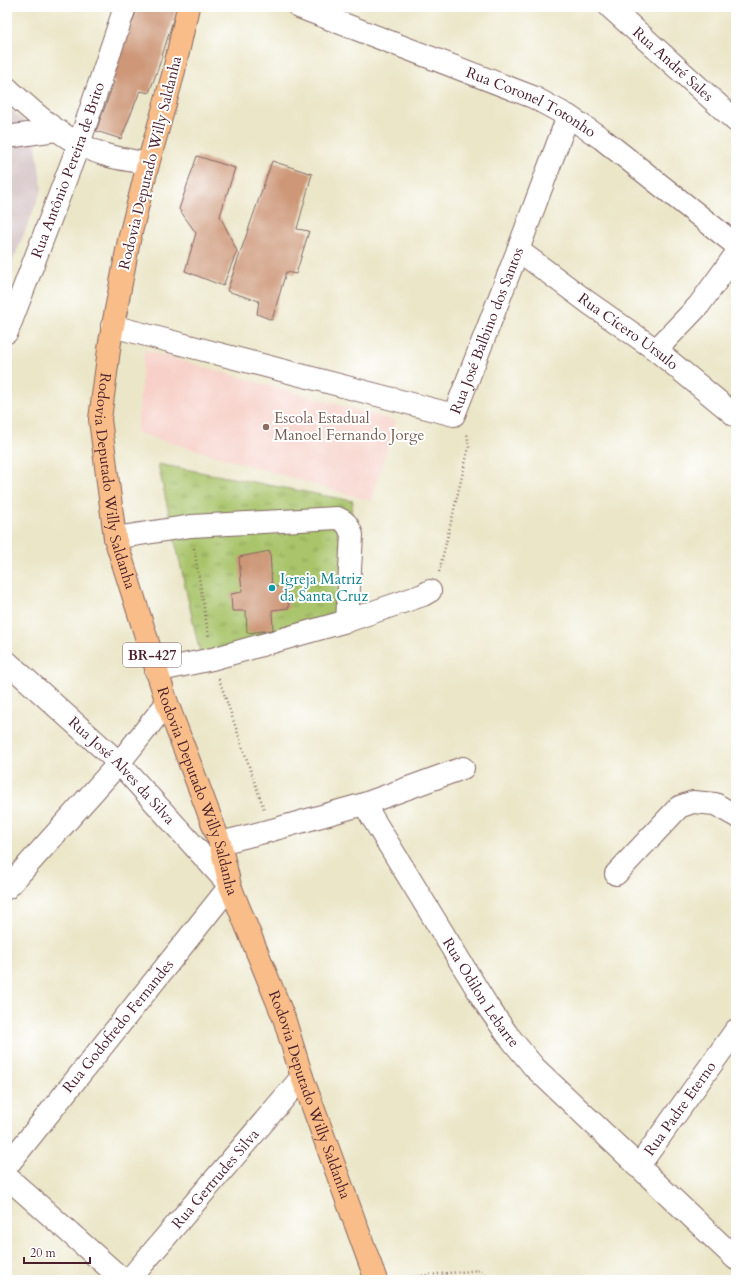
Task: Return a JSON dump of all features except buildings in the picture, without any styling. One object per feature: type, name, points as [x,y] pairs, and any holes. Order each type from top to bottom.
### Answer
[{"type":"main road","name":"Rodovia Deputado Willy Saldanha","points":[[188,7],[173,75],[148,164],[129,240],[112,326],[100,419],[115,538],[167,704],[220,843],[230,886],[284,1018],[302,1077],[376,1280]]},
{"type":"street","name":"Rua Antônio Pereira de Brito","points":[[7,332],[78,144],[125,7]]},
{"type":"street","name":"Rua Coronel Totonho","points":[[299,7],[533,97],[568,116],[601,138],[736,245]]},
{"type":"street","name":"Rua André Sales","points":[[610,7],[736,121]]},
{"type":"street","points":[[7,88],[35,114],[78,144],[108,155],[148,164]]},
{"type":"street","name":"Rua José Balbino dos Santos","points":[[454,415],[568,116]]},
{"type":"street","points":[[7,137],[56,130]]},
{"type":"street","name":"Rua Cícero Ursulo","points":[[518,250],[589,304],[656,350],[736,416]]},
{"type":"street","points":[[656,350],[699,305],[736,254]]},
{"type":"street","points":[[112,326],[454,415]]},
{"type":"street","points":[[115,538],[191,526],[337,518],[345,522],[352,535],[347,621]]},
{"type":"street","points":[[156,671],[212,659],[347,621],[430,591]]},
{"type":"street","name":"Rua José Alves da Silva","points":[[7,662],[119,763],[230,886]]},
{"type":"street","points":[[7,888],[119,763],[167,704]]},
{"type":"street","points":[[220,843],[364,804],[462,768]]},
{"type":"street","points":[[616,874],[679,807],[693,802],[715,804],[736,816]]},
{"type":"street","name":"Rua Odilon Lebarre","points":[[364,804],[488,1007],[507,1034],[534,1067],[736,1260]]},
{"type":"street","name":"Rua Godofredo Fernandes","points":[[7,1166],[230,886]]},
{"type":"street","name":"Rua Padre Eterno","points":[[638,1167],[736,1030]]},
{"type":"street","name":"Rua Gertrudes Silva","points":[[129,1280],[302,1077]]},
{"type":"street","points":[[7,1178],[123,1280]]},
{"type":"path","name":"Rua José Balbino dos Santos","points":[[430,591],[436,584],[469,447],[468,434],[454,415]]},
{"type":"path","points":[[376,1280],[480,1270],[492,1280]]},
{"type":"shaded area","points":[[7,106],[34,131],[42,189],[7,275]]},
{"type":"shaded area","name":"Escola Estadual Manoel Fernando Jorge","points":[[144,350],[396,421],[371,501],[137,433]]},
{"type":"green space","points":[[158,464],[353,501],[333,625],[200,653]]},
{"type":"place","name":"Escola Estadual Manoel Fernando Jorge","points":[[266,427]]},
{"type":"place","name":"Igreja Matriz da Santa Cruz","points":[[272,588]]}]
